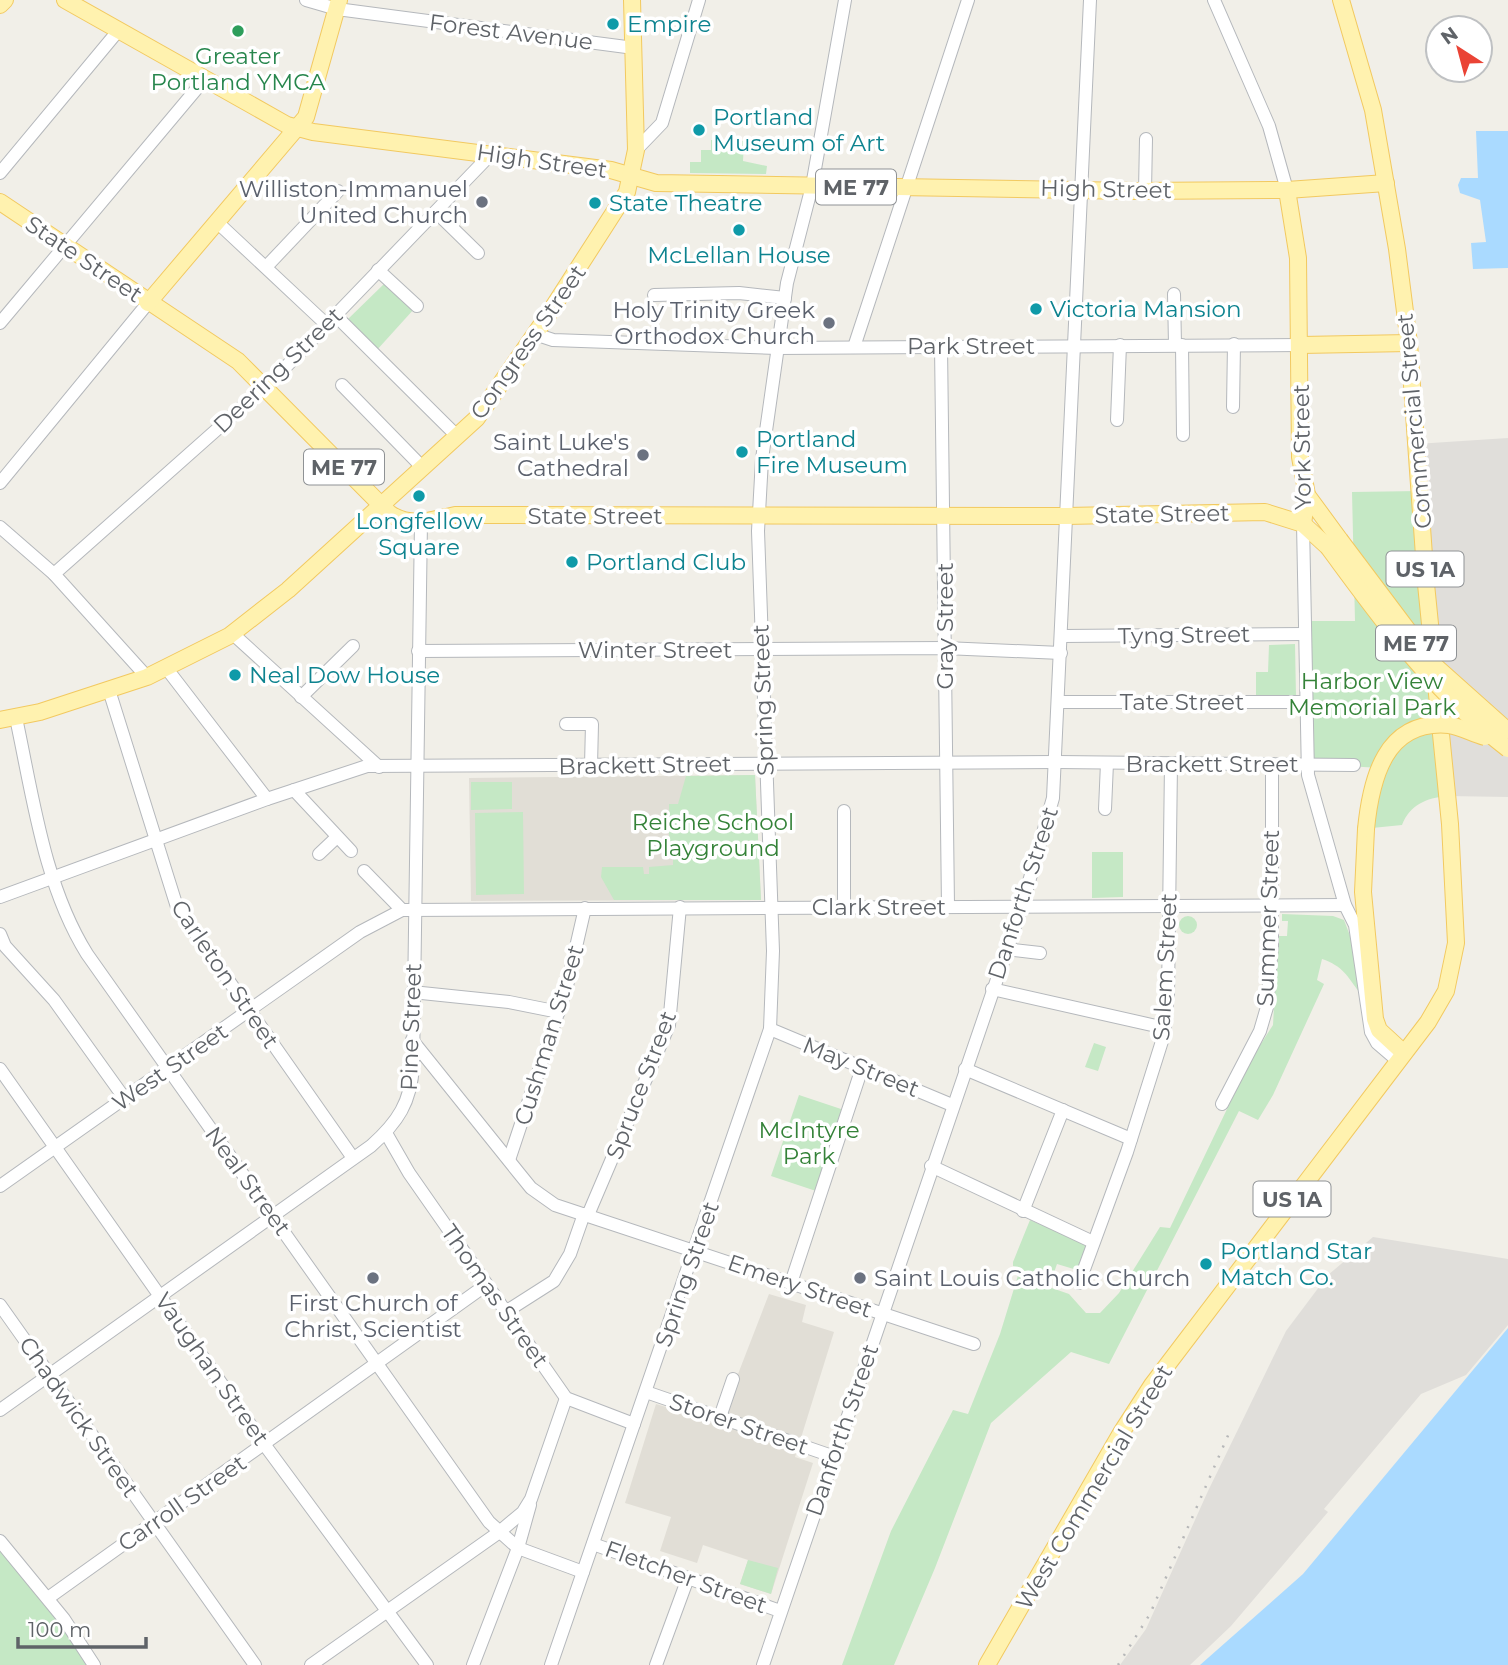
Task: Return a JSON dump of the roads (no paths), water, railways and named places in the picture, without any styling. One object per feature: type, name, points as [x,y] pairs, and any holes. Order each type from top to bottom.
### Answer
[{"type":"main road","points":[[0,5],[5,0]]},
{"type":"main road","name":"High Street","points":[[65,0],[204,80],[272,117],[297,127],[492,153],[633,175],[656,183],[1145,191],[1287,190],[1386,183]]},
{"type":"main road","name":"Congress Street","points":[[8,719],[109,691],[147,677],[233,634],[279,598],[382,506],[458,437],[486,406],[615,214],[633,175],[636,150],[632,0]]},
{"type":"main road","name":"Commercial Street","points":[[1341,0],[1373,110],[1409,343],[1426,584],[1450,824],[1457,943],[1452,974]]},
{"type":"main road","points":[[148,303],[307,114],[338,4]]},
{"type":"main road","name":"York Street","points":[[1287,190],[1298,258],[1301,345],[1300,457],[1307,495],[1303,524]]},
{"type":"main road","name":"State Street","points":[[0,202],[238,361],[382,506],[404,522],[421,522],[455,515],[1066,516],[1265,512],[1303,524]]},
{"type":"main road","name":"Park Street","points":[[1301,345],[1409,343]]},
{"type":"main road","points":[[1265,512],[1295,506],[1307,495]]},
{"type":"main road","name":"ME 77","points":[[1307,495],[1334,544],[1411,659],[1452,704],[1504,740]]},
{"type":"main road","name":"ME 77","points":[[1303,524],[1334,544]]},
{"type":"main road","points":[[1401,1057],[1387,1040],[1376,1019],[1363,892],[1366,829],[1374,779],[1384,756],[1401,739],[1421,728],[1446,725],[1504,740]]},
{"type":"main road","name":"West Commercial Street","points":[[987,1665],[1152,1385],[1438,1008],[1452,974]]},
{"type":"street","name":"Forest Avenue","points":[[306,0],[634,48]]},
{"type":"street","points":[[636,150],[662,123],[699,0]]},
{"type":"street","name":"Spring Street","points":[[551,1665],[770,1029],[773,987],[758,516],[785,299],[812,186],[845,0]]},
{"type":"street","points":[[854,347],[968,0]]},
{"type":"street","name":"Danforth Street","points":[[763,1665],[832,1456],[1022,906],[1048,822],[1057,762],[1090,0]]},
{"type":"street","name":"York Street","points":[[1214,0],[1269,126],[1287,190]]},
{"type":"street","points":[[0,173],[118,31]]},
{"type":"street","points":[[0,323],[204,80]]},
{"type":"street","points":[[1145,191],[1146,139]]},
{"type":"street","name":"Deering Street","points":[[54,574],[265,387],[492,153]]},
{"type":"street","points":[[266,267],[338,191]]},
{"type":"street","points":[[436,212],[478,253]]},
{"type":"street","points":[[217,222],[266,267],[331,320],[458,437]]},
{"type":"street","points":[[378,270],[417,306]]},
{"type":"street","points":[[654,295],[739,293],[785,299]]},
{"type":"street","points":[[1174,294],[1183,435]]},
{"type":"street","points":[[0,482],[148,303]]},
{"type":"street","name":"Park Street","points":[[535,334],[553,340],[777,348],[1301,345]]},
{"type":"street","points":[[1233,407],[1234,344]]},
{"type":"street","points":[[1117,420],[1120,345]]},
{"type":"street","name":"Gray Street","points":[[941,346],[948,906]]},
{"type":"street","points":[[342,385],[423,468]]},
{"type":"street","name":"Pine Street","points":[[0,1410],[354,1158],[386,1133],[409,1100],[412,1083],[412,992],[408,910],[417,767],[421,522]]},
{"type":"street","name":"York Street","points":[[1303,524],[1307,764],[1345,905],[1355,925],[1371,1032],[1378,1044],[1401,1057]]},
{"type":"street","points":[[0,527],[54,574],[147,677]]},
{"type":"street","points":[[233,634],[379,767]]},
{"type":"street","name":"Tyng Street","points":[[1063,636],[1305,634]]},
{"type":"street","points":[[301,697],[353,646]]},
{"type":"street","name":"Winter Street","points":[[418,651],[945,648],[1061,653]]},
{"type":"street","points":[[167,669],[267,799]]},
{"type":"street","name":"Carleton Street","points":[[109,691],[177,907],[354,1158]]},
{"type":"street","name":"Tate Street","points":[[1059,702],[1306,702]]},
{"type":"street","name":"Neal Street","points":[[8,719],[53,877],[71,929],[167,1069],[498,1533],[518,1548],[583,1572]]},
{"type":"street","points":[[566,724],[592,724],[592,766]]},
{"type":"street","name":"Brackett Street","points":[[0,897],[267,799],[367,766],[1057,762],[1354,765]]},
{"type":"street","points":[[1105,809],[1107,763]]},
{"type":"street","name":"Salem Street","points":[[1079,1283],[1131,1139],[1159,1055],[1165,1028],[1171,764]]},
{"type":"street","name":"Summer Street","points":[[1222,1104],[1260,1031],[1267,1007],[1272,905],[1272,764]]},
{"type":"street","points":[[294,790],[351,851]]},
{"type":"street","points":[[844,811],[844,907]]},
{"type":"street","points":[[319,854],[337,837]]},
{"type":"street","points":[[364,872],[408,910]]},
{"type":"street","name":"Clark Street","points":[[408,910],[1345,905]]},
{"type":"street","name":"Cushman Street","points":[[509,1160],[559,1012],[584,908]]},
{"type":"street","name":"Spruce Street","points":[[507,1311],[554,1281],[570,1254],[669,1025],[680,908]]},
{"type":"street","name":"West Street","points":[[0,1186],[373,923],[408,910]]},
{"type":"street","points":[[0,934],[5,946],[54,1000],[125,1099]]},
{"type":"street","points":[[1006,949],[1040,953]]},
{"type":"street","points":[[992,989],[1165,1028]]},
{"type":"street","points":[[412,992],[509,1002],[559,1012]]},
{"type":"street","name":"May Street","points":[[770,1029],[952,1105]]},
{"type":"street","name":"Emery Street","points":[[412,1040],[509,1160],[547,1200],[974,1344]]},
{"type":"street","points":[[790,1283],[862,1068]]},
{"type":"street","name":"Vaughan Street","points":[[0,1069],[264,1444],[427,1665]]},
{"type":"street","points":[[965,1069],[1131,1139]]},
{"type":"street","points":[[1023,1210],[1063,1110]]},
{"type":"street","name":"Thomas Street","points":[[386,1133],[408,1173],[566,1398]]},
{"type":"street","points":[[931,1166],[1093,1242]]},
{"type":"street","name":"Carroll Street","points":[[48,1598],[486,1285]]},
{"type":"street","name":"Chadwick Street","points":[[0,1305],[255,1665]]},
{"type":"street","points":[[720,1417],[733,1379]]},
{"type":"street","name":"Storer Street","points":[[646,1392],[832,1456]]},
{"type":"street","points":[[473,1665],[518,1548],[566,1398],[634,1424]]},
{"type":"street","points":[[311,1665],[498,1533],[523,1512],[536,1488]]},
{"type":"street","points":[[0,1541],[48,1598],[94,1665]]},
{"type":"street","name":"Fletcher Street","points":[[593,1544],[780,1611]]},
{"type":"street","points":[[656,1665],[688,1577]]},
{"type":"water","points":[[1476,131],[1508,131],[1508,268],[1473,269],[1471,243],[1486,242],[1480,200],[1460,193],[1458,185],[1461,178],[1478,178]]},
{"type":"water","points":[[1508,1328],[1508,1665],[1200,1665],[1303,1574]]},
{"type":"railway","points":[[1118,1665],[1150,1614],[1230,1431]]},
{"type":"place","name":"Empire","points":[[613,24]]},
{"type":"place","name":"Greater Portland YMCA","points":[[238,31]]},
{"type":"place","name":"Portland Museum of Art","points":[[699,130]]},
{"type":"place","name":"Williston-Immanuel United Church","points":[[482,202]]},
{"type":"place","name":"State Theatre","points":[[595,203]]},
{"type":"place","name":"McLellan House","points":[[739,230]]},
{"type":"place","name":"Victoria Mansion","points":[[1036,309]]},
{"type":"place","name":"Holy Trinity Greek Orthodox Church","points":[[829,323]]},
{"type":"place","name":"Portland Fire Museum","points":[[742,452]]},
{"type":"place","name":"Saint Luke's Cathedral","points":[[643,455]]},
{"type":"place","name":"Longfellow Square","points":[[419,496]]},
{"type":"place","name":"Portland Club","points":[[572,562]]},
{"type":"place","name":"Neal Dow House","points":[[235,675]]},
{"type":"place","name":"Portland Star Match Co.","points":[[1206,1264]]},
{"type":"place","name":"First Church of Christ, Scientist","points":[[373,1278]]},
{"type":"place","name":"Saint Louis Catholic Church","points":[[860,1278]]},
{"type":"park label","name":"Harbor View Memorial Park","points":[[1372,694]]},
{"type":"park label","name":"Reiche School Playground","points":[[713,835]]},
{"type":"park label","name":"McIntyre Park","points":[[809,1143]]}]
